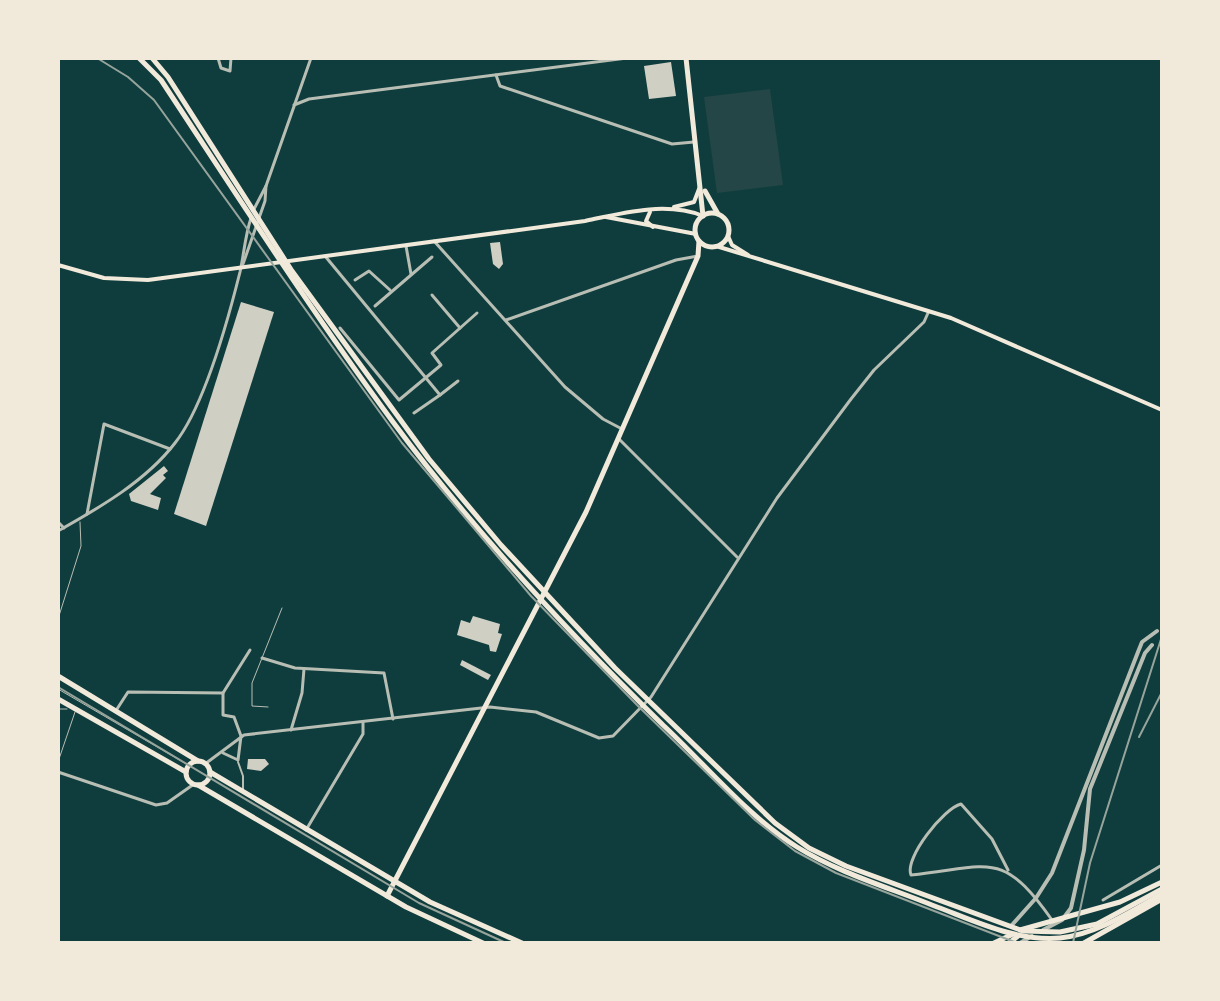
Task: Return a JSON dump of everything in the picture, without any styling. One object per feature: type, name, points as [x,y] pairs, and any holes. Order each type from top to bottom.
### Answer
[{"type":"main road","points":[[139,58],[161,80],[262,237],[277,253]]},
{"type":"main road","points":[[152,58],[168,77],[277,253],[395,424],[536,587],[642,700],[757,815],[794,845],[843,871],[1017,935],[1058,938],[1098,928],[1162,894]]},
{"type":"main road","points":[[387,896],[586,512],[698,256],[696,234],[697,224],[703,216],[703,187],[686,58]]},
{"type":"main road","points":[[58,265],[98,277],[128,281],[670,208],[696,199],[700,167]]},
{"type":"main road","points":[[703,187],[718,215],[726,221],[732,245],[750,257]]},
{"type":"main road","points":[[670,208],[703,216],[718,215]]},
{"type":"main road","points":[[656,210],[649,213],[646,221],[660,229]]},
{"type":"main road","points":[[604,217],[696,234]]},
{"type":"main road","points":[[716,246],[728,236]]},
{"type":"main road","points":[[699,241],[708,247]]},
{"type":"main road","points":[[698,256],[708,247],[716,246],[951,318],[1162,410]]},
{"type":"main road","points":[[58,676],[205,764],[210,772],[242,792],[445,910],[522,943]]},
{"type":"main road","points":[[58,699],[187,768],[196,784],[387,896],[432,921],[483,943]]},
{"type":"main road","points":[[648,706],[798,841],[846,866],[967,912],[1023,931],[1069,931],[1097,924],[1162,894]]},
{"type":"main road","points":[[187,768],[198,761]]},
{"type":"main road","points":[[196,784],[206,782],[210,772]]},
{"type":"main road","points":[[993,943],[1048,921],[1111,906],[1162,882]]},
{"type":"main road","points":[[1084,943],[1162,894]]},
{"type":"main road","points":[[1009,943],[1048,921]]},
{"type":"street","points":[[218,58],[221,68],[230,71],[231,58]]},
{"type":"street","points":[[58,531],[131,484],[170,449],[199,400],[261,213],[266,186],[311,58]]},
{"type":"street","points":[[294,105],[309,99],[627,58]]},
{"type":"street","points":[[496,75],[500,86],[615,125],[672,144],[697,142]]},
{"type":"street","points":[[241,268],[244,239],[257,199],[266,186]]},
{"type":"street","points":[[434,241],[506,320],[514,334],[565,387],[603,419],[623,430]]},
{"type":"street","points":[[406,245],[411,274]]},
{"type":"street","points":[[325,256],[440,395]]},
{"type":"street","points":[[506,320],[676,260],[698,256]]},
{"type":"street","points":[[375,306],[432,257]]},
{"type":"street","points":[[355,280],[369,271],[390,290]]},
{"type":"street","points":[[432,295],[460,328]]},
{"type":"street","points":[[340,328],[399,400],[441,365],[432,353],[477,313]]},
{"type":"street","points":[[205,764],[241,736],[485,708],[536,712],[599,738],[613,736],[651,697],[737,557],[851,399],[874,370],[924,322],[928,313]]},
{"type":"street","points":[[414,413],[458,381]]},
{"type":"street","points":[[87,514],[104,424],[170,449]]},
{"type":"street","points":[[619,439],[737,557]]},
{"type":"street","points":[[58,522],[64,528]]},
{"type":"street","points":[[993,943],[1036,898],[1058,860],[1142,642],[1157,631]]},
{"type":"street","points":[[1020,943],[1067,914],[1084,850],[1090,789],[1145,653],[1152,645]]},
{"type":"street","points":[[116,710],[128,692],[228,691],[250,650]]},
{"type":"street","points":[[262,658],[304,669],[384,673],[393,719]]},
{"type":"street","points":[[291,730],[302,693],[304,669]]},
{"type":"street","points":[[223,693],[223,715],[234,717],[241,736],[237,761],[243,776],[242,792]]},
{"type":"street","points":[[306,830],[363,734],[363,723]]},
{"type":"street","points":[[223,753],[237,761]]},
{"type":"street","points":[[58,772],[156,805],[167,803],[196,784]]},
{"type":"street","points":[[1008,870],[986,866],[911,875],[908,869],[909,862],[931,830],[955,805],[961,804],[992,839],[1008,870],[1036,898],[1055,924]]},
{"type":"street","points":[[1103,900],[1162,865]]},
{"type":"lane","points":[[58,619],[81,546],[79,519]]},
{"type":"lane","points":[[268,707],[252,705],[252,683],[282,608]]},
{"type":"lane","points":[[58,689],[187,768]]},
{"type":"lane","points":[[58,709],[75,709],[58,762]]},
{"type":"shaded area","points":[[770,89],[783,185],[717,193],[704,97]]},
{"type":"building","points":[[671,62],[676,96],[649,99],[644,66]]},
{"type":"building","points":[[500,242],[503,264],[499,269],[493,264],[490,243]]},
{"type":"building","points":[[241,302],[274,312],[206,526],[174,514]]},
{"type":"building","points":[[164,466],[168,471],[163,475],[166,478],[150,494],[161,498],[158,510],[131,501],[129,494]]},
{"type":"building","points":[[473,616],[500,624],[498,633],[502,634],[496,652],[490,651],[489,645],[457,635],[461,620],[470,623]]},
{"type":"building","points":[[462,660],[491,675],[488,680],[460,665]]},
{"type":"building","points":[[248,759],[265,759],[269,764],[261,771],[247,769]]},
{"type":"tram line","points":[[58,687],[419,903],[506,943]]},
{"type":"railway","points":[[97,58],[128,77],[154,100],[402,443],[531,596],[755,820],[795,851],[836,873],[1017,943]]},
{"type":"railway","points":[[1073,943],[1090,863],[1162,636]]},
{"type":"railway","points":[[1139,737],[1162,692]]}]
